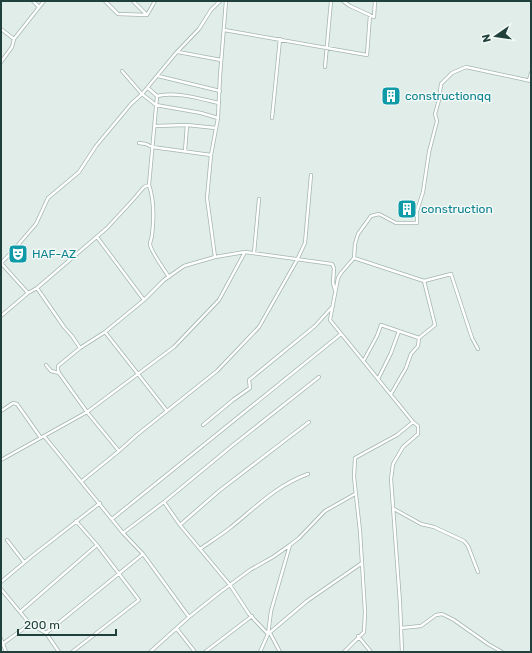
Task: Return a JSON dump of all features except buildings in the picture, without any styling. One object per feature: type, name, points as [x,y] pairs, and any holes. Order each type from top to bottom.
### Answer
[{"type":"street","points":[[33,1],[39,7]]},
{"type":"street","points":[[1,62],[12,47],[14,39],[44,1]]},
{"type":"street","points":[[105,1],[118,14],[147,15]]},
{"type":"street","points":[[133,1],[147,15]]},
{"type":"street","points":[[147,15],[155,1]]},
{"type":"street","points":[[28,293],[1,263],[36,224],[48,198],[79,172],[96,146],[130,104],[148,88],[176,53],[199,29],[211,10],[220,1]]},
{"type":"street","points":[[215,257],[207,198],[211,155],[218,118],[226,1]]},
{"type":"street","points":[[325,67],[331,1]]},
{"type":"street","points":[[343,1],[350,6],[374,17],[376,1]]},
{"type":"street","points":[[224,30],[367,55],[370,15]]},
{"type":"street","points":[[1,29],[14,39]]},
{"type":"street","points":[[272,118],[280,39]]},
{"type":"street","points":[[176,53],[178,52],[221,60]]},
{"type":"street","points":[[402,652],[391,479],[393,464],[403,447],[418,434],[418,426],[378,380],[364,360],[330,320],[338,278],[354,258],[358,234],[371,216],[379,214],[396,223],[417,223],[417,211],[423,192],[429,152],[437,121],[435,114],[441,84],[452,73],[466,67],[530,81],[531,73]]},
{"type":"street","points":[[122,71],[142,94],[156,106],[218,118]]},
{"type":"street","points":[[158,76],[220,91]]},
{"type":"street","points":[[148,88],[156,96],[155,126],[149,185],[151,190],[153,218],[150,245],[169,277]]},
{"type":"street","points":[[156,96],[164,94],[219,103]]},
{"type":"street","points":[[155,126],[187,125],[216,128]]},
{"type":"street","points":[[185,151],[187,125]]},
{"type":"street","points":[[139,143],[152,147],[211,155]]},
{"type":"street","points":[[82,481],[217,371],[258,327],[297,260],[305,243],[311,175]]},
{"type":"street","points":[[1,316],[28,293],[37,288],[97,237],[144,187],[149,185]]},
{"type":"street","points":[[254,254],[259,199]]},
{"type":"street","points":[[392,226],[393,221]]},
{"type":"street","points":[[97,237],[144,300]]},
{"type":"street","points":[[1,460],[87,412],[174,347],[219,300],[245,252]]},
{"type":"street","points":[[119,451],[87,412],[59,373],[58,366],[80,348],[105,332],[169,277],[184,266],[215,257],[245,252],[332,264],[334,268],[333,283],[336,291]]},
{"type":"street","points":[[354,258],[424,282],[451,274],[472,338],[478,349]]},
{"type":"street","points":[[391,394],[406,368],[411,354],[418,346],[420,338],[435,325],[424,282]]},
{"type":"street","points":[[37,288],[80,348]]},
{"type":"street","points":[[203,425],[250,388],[249,380],[315,326],[333,306]]},
{"type":"street","points":[[364,360],[377,336],[381,325],[420,338]]},
{"type":"street","points":[[378,380],[391,353],[398,331]]},
{"type":"street","points":[[105,332],[167,411]]},
{"type":"street","points":[[112,519],[341,334]]},
{"type":"street","points":[[46,365],[51,371],[59,373]]},
{"type":"street","points":[[123,533],[164,502],[319,377]]},
{"type":"street","points":[[1,411],[13,403],[17,404],[43,437],[82,481],[123,533],[143,554],[190,617]]},
{"type":"street","points":[[180,525],[219,490],[310,422]]},
{"type":"street","points":[[344,652],[358,636],[364,632],[365,612],[360,531],[355,494],[355,458],[397,435],[413,422]]},
{"type":"street","points":[[200,549],[229,529],[261,502],[292,480],[308,474]]},
{"type":"street","points":[[150,652],[155,646],[230,585],[299,538],[326,511],[355,494]]},
{"type":"street","points":[[164,502],[180,525],[230,585],[252,616],[269,633],[280,652]]},
{"type":"street","points":[[1,582],[24,562],[100,503]]},
{"type":"street","points":[[394,509],[421,524],[434,527],[464,541],[468,546],[478,572]]},
{"type":"street","points":[[72,652],[139,600],[97,545],[76,521]]},
{"type":"street","points":[[7,540],[24,562]]},
{"type":"street","points":[[20,612],[97,545]]},
{"type":"street","points":[[260,652],[269,633],[271,611],[290,545]]},
{"type":"street","points":[[46,633],[143,554]]},
{"type":"street","points":[[269,633],[307,601],[362,563]]},
{"type":"street","points":[[1,589],[30,624],[46,633],[59,652]]},
{"type":"street","points":[[401,628],[421,626],[436,615],[442,614],[454,620],[502,652]]},
{"type":"street","points":[[205,652],[252,616]]},
{"type":"street","points":[[2,644],[30,624]]},
{"type":"street","points":[[177,629],[196,652]]},
{"type":"street","points":[[358,636],[371,652]]},
{"type":"street","points":[[1,639],[6,652]]},
{"type":"place","name":"constructionqq","points":[[391,96]]},
{"type":"place","name":"construction","points":[[407,209]]},
{"type":"place","name":"HAF-AZ","points":[[18,254]]}]
